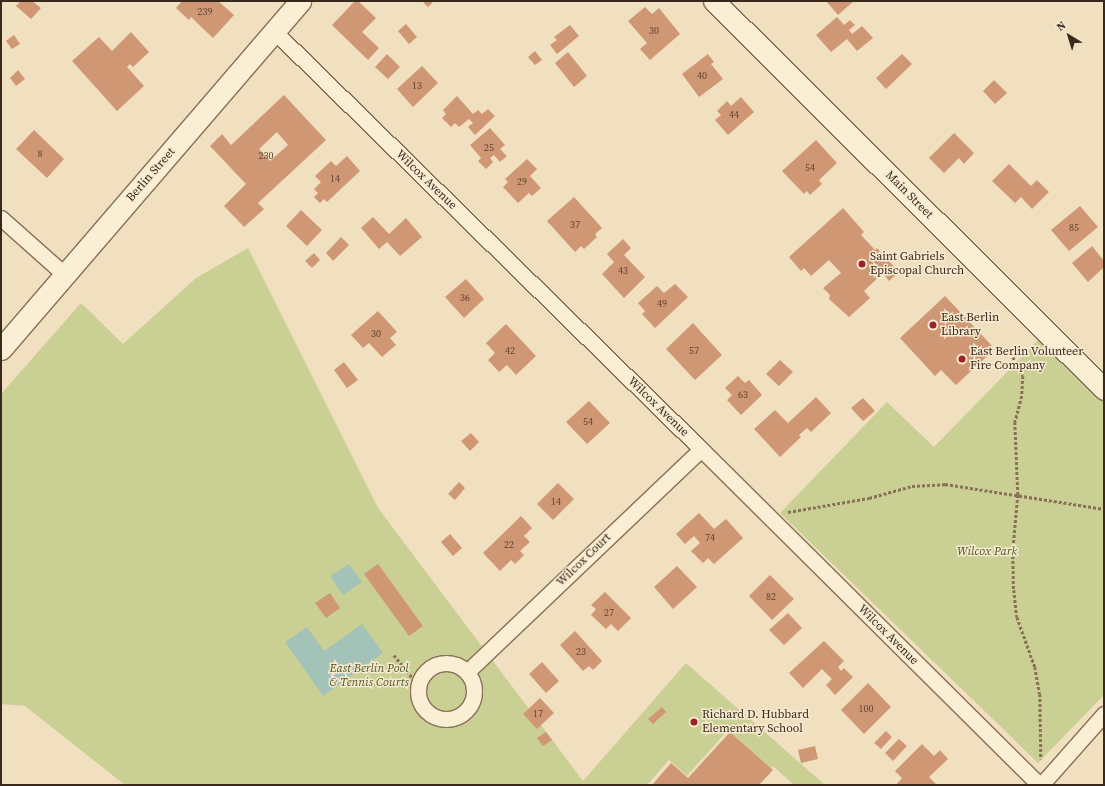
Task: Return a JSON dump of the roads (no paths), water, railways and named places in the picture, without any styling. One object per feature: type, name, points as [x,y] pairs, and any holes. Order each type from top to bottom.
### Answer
[{"type":"street","name":"Berlin Street","points":[[1,349],[300,1]]},
{"type":"street","name":"Main Street","points":[[714,1],[1104,390]]},
{"type":"street","name":"Wilcox Avenue","points":[[274,31],[701,449],[1040,785]]},
{"type":"street","points":[[1,218],[65,275]]},
{"type":"street","name":"Wilcox Court","points":[[467,672],[701,449]]},
{"type":"street","points":[[443,662],[452,663],[467,672],[472,679],[475,688],[474,697],[468,709],[458,717],[440,719],[428,713],[420,702],[418,694],[418,685],[427,670],[443,662]]},
{"type":"street","points":[[1040,785],[1104,714]]},
{"type":"water","points":[[349,564],[362,582],[343,595],[330,576]]},
{"type":"water","points":[[362,624],[383,653],[323,696],[285,642],[307,627],[324,651]]},
{"type":"place","name":"Saint Gabriels Episcopal Church","points":[[862,264]]},
{"type":"place","name":"East Berlin Library","points":[[933,325]]},
{"type":"place","name":"East Berlin Volunteer Fire Company","points":[[962,359]]},
{"type":"place","name":"Richard D. Hubbard Elementary School","points":[[694,722]]},
{"type":"park label","name":"Wilcox Park","points":[[987,552]]},
{"type":"park label","name":"East Berlin Pool & Tennis Courts","points":[[369,676]]}]
